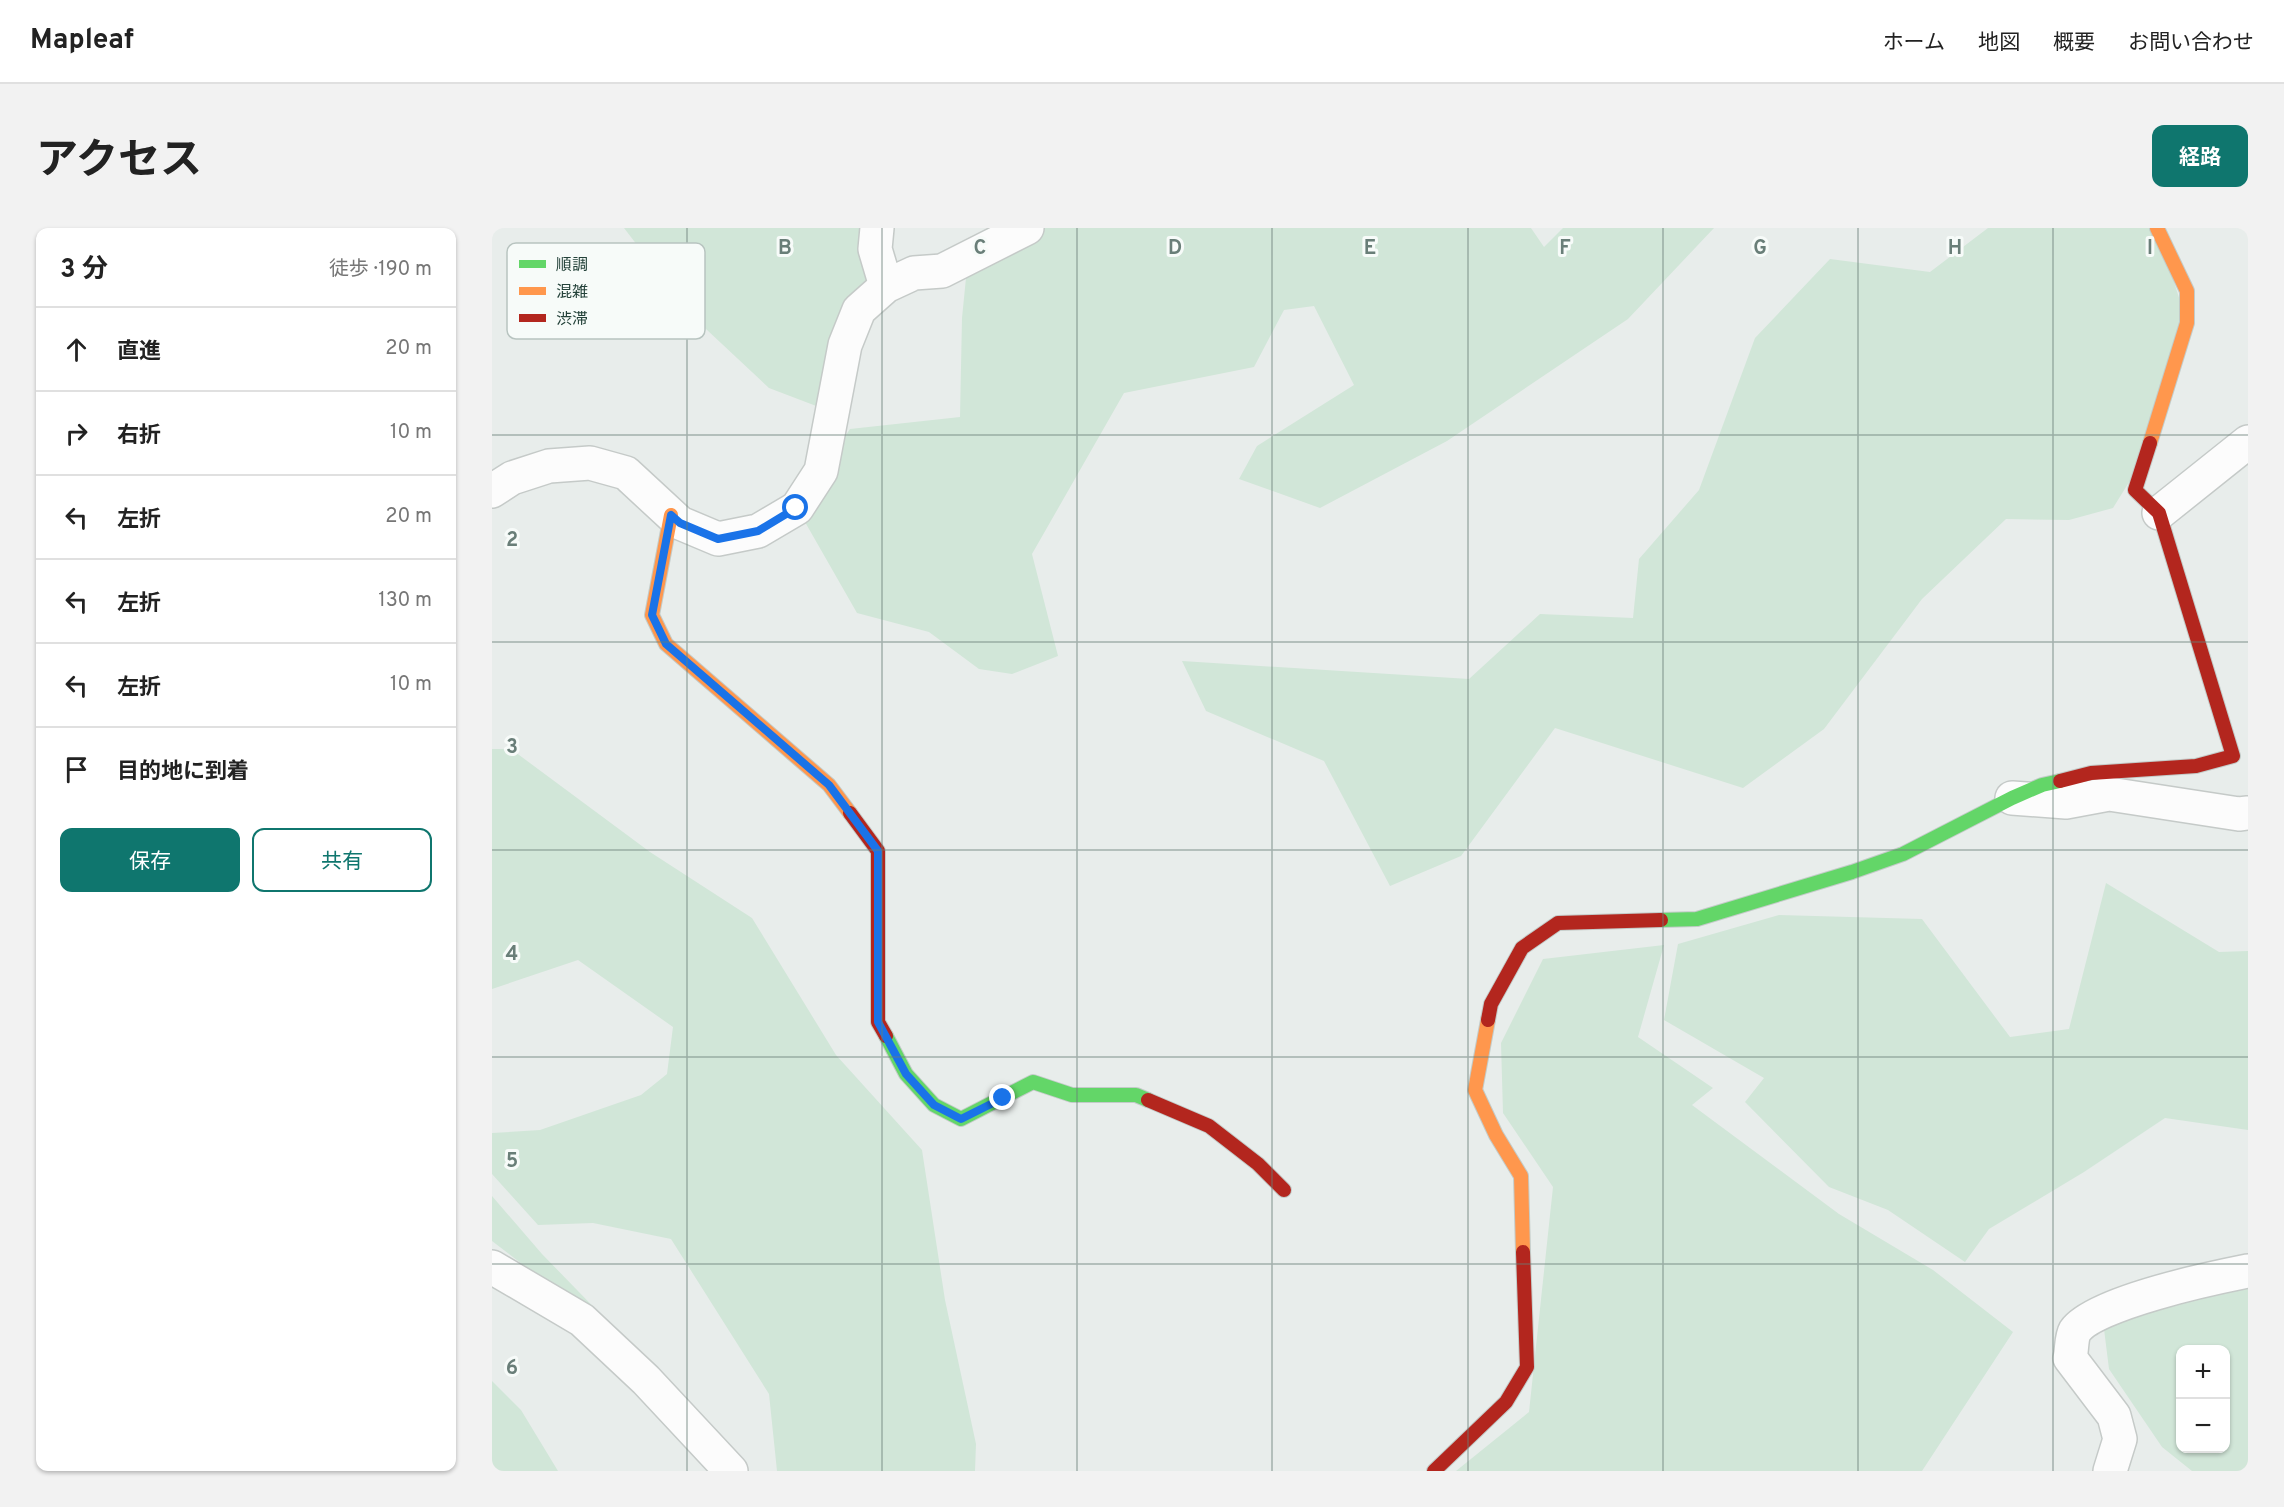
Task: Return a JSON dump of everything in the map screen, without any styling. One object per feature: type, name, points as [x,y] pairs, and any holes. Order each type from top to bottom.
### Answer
[{"type":"street","points":[[877,228],[875,249],[886,285]]},
{"type":"street","points":[[492,491],[513,478],[549,466],[590,463],[626,473],[680,523],[718,539],[758,531],[796,508],[821,471],[845,345],[859,310],[886,285],[914,273],[942,271],[1027,228]]},
{"type":"street","points":[[1434,1471],[1506,1402],[1527,1367],[1521,1176],[1496,1135],[1475,1090],[1491,1004],[1522,948],[1557,922],[1696,918],[1841,876],[1904,854],[2042,785],[2091,773],[2196,766],[2233,756],[2159,513],[2135,490],[2187,322],[2187,291],[2157,228]]},
{"type":"street","points":[[2159,513],[2248,442]]},
{"type":"street","points":[[671,515],[652,615],[666,644],[829,785],[878,851],[878,1022],[906,1074],[934,1105],[961,1119],[1033,1082],[1072,1095],[1136,1095],[1209,1126],[1258,1164],[1284,1190]]},
{"type":"street","points":[[2012,798],[2066,802],[2109,794],[2239,814],[2248,813]]},
{"type":"street","points":[[492,1267],[582,1320],[646,1380],[732,1471]]},
{"type":"street","points":[[2110,1471],[2120,1438],[2114,1416],[2070,1359],[2075,1332],[2093,1315],[2206,1279],[2248,1271]]},
{"type":"green space","points":[[624,228],[887,228],[832,412],[769,388],[705,328],[705,243],[636,243]]},
{"type":"green space","points":[[1027,228],[1531,228],[1544,247],[1563,228],[1714,228],[1628,319],[1447,441],[1320,508],[1239,479],[1257,446],[1354,385],[1314,306],[1284,310],[1254,367],[1124,393],[1032,554],[1058,656],[1012,674],[979,669],[929,632],[857,613],[797,508],[850,429],[960,417],[962,318],[968,258]]},
{"type":"green space","points":[[1988,228],[2157,228],[2187,323],[2147,453],[2113,508],[2069,520],[2006,519],[1922,599],[1824,729],[1743,788],[1555,728],[1461,856],[1390,886],[1324,761],[1206,711],[1182,661],[1469,679],[1540,614],[1633,618],[1639,559],[1699,490],[1755,338],[1830,259],[1930,272]]},
{"type":"green space","points":[[492,749],[511,749],[650,852],[752,918],[836,1055],[922,1150],[945,1300],[976,1444],[975,1471],[777,1471],[769,1394],[671,1239],[593,1223],[538,1225],[492,1174],[492,1133],[540,1130],[641,1095],[667,1074],[673,1027],[578,960],[492,989]]},
{"type":"green space","points":[[2106,883],[2219,952],[2248,951],[2248,1130],[2165,1118],[2084,1172],[1989,1229],[1965,1262],[1888,1210],[1829,1187],[1745,1102],[1764,1078],[1664,1020],[1678,944],[1779,915],[1922,919],[2010,1037],[2069,1029]]},
{"type":"green space","points":[[1664,945],[1638,1037],[1713,1088],[1692,1105],[1839,1214],[1933,1270],[2013,1332],[1922,1471],[1456,1471],[1529,1412],[1553,1187],[1503,1113],[1501,1043],[1543,959]]},
{"type":"green space","points":[[492,1196],[542,1254],[613,1327],[612,1333],[492,1241]]},
{"type":"green space","points":[[2248,1285],[2248,1471],[2192,1471],[2162,1447],[2109,1369],[2103,1321]]},
{"type":"green space","points":[[492,1381],[521,1410],[558,1471],[492,1471]]},
{"type":"traffic: fast","points":[[1661,920],[1697,919],[1852,872],[1903,854],[2012,798],[2042,785],[2060,781]]},
{"type":"traffic: fast","points":[[886,1036],[906,1074],[934,1105],[961,1119],[1033,1082],[1072,1095],[1136,1095],[1148,1100]]},
{"type":"traffic: slow","points":[[2150,443],[2187,323],[2187,291],[2157,228]]},
{"type":"traffic: slow","points":[[671,515],[652,615],[666,644],[829,785],[850,813]]},
{"type":"traffic: slow","points":[[1488,1020],[1475,1090],[1496,1135],[1521,1176],[1523,1252]]},
{"type":"traffic: jam","points":[[2060,781],[2091,773],[2196,766],[2233,756],[2159,513],[2135,490],[2150,443]]},
{"type":"traffic: jam","points":[[850,813],[878,851],[878,1022],[886,1036]]},
{"type":"traffic: jam","points":[[1488,1020],[1491,1004],[1522,948],[1558,923],[1661,920]]},
{"type":"traffic: jam","points":[[1148,1100],[1209,1126],[1258,1164],[1284,1190]]},
{"type":"traffic: jam","points":[[1434,1471],[1506,1402],[1527,1367],[1523,1252]]},
{"type":"route","points":[[796,508],[758,531],[718,539],[680,523],[671,515],[652,615],[666,644],[829,785],[878,851],[878,1022],[906,1074],[934,1105],[961,1119],[1003,1098]]}]
